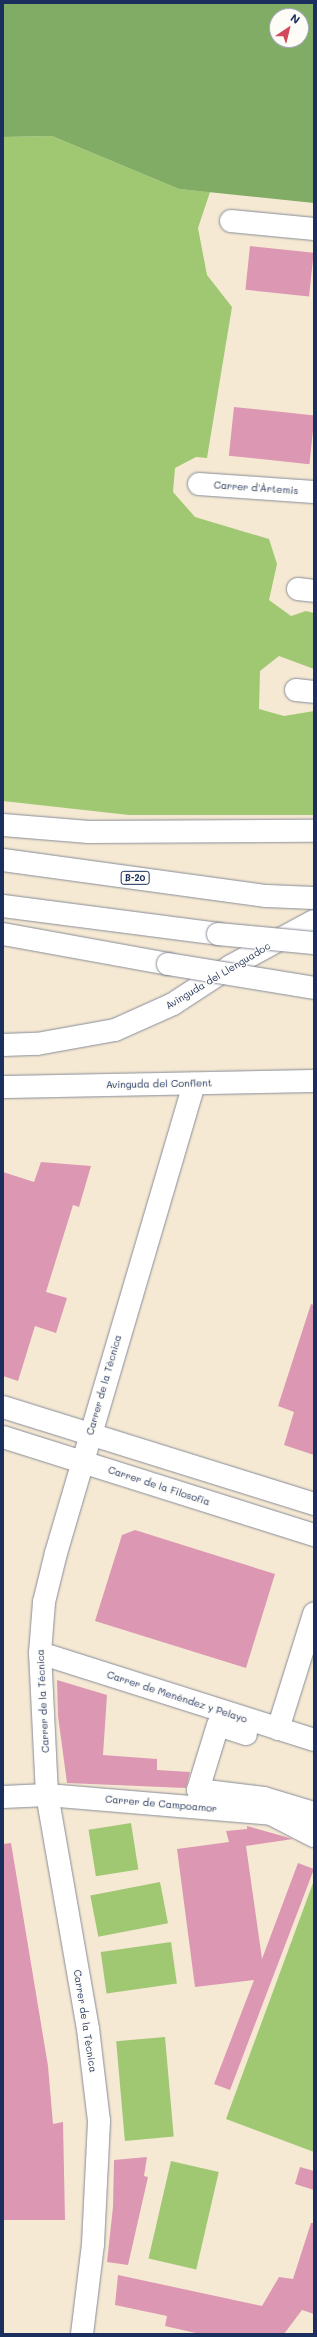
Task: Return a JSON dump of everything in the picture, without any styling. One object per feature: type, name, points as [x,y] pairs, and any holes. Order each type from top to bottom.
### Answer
[{"type":"main road","points":[[231,221],[314,229]]},
{"type":"main road","name":"Carrer d'Àrtemis","points":[[199,484],[314,492]]},
{"type":"main road","points":[[3,826],[89,832],[314,831]]},
{"type":"main road","name":"B-20","points":[[3,860],[267,896],[314,898]]},
{"type":"main road","points":[[3,906],[218,934],[314,943]]},
{"type":"main road","name":"Avinguda del Llenguadoc","points":[[3,1045],[37,1044],[115,1030],[173,1004],[231,966],[314,921]]},
{"type":"main road","points":[[3,934],[168,964],[314,988]]},
{"type":"main road","name":"Avinguda del Conflent","points":[[3,1087],[314,1081]]},
{"type":"main road","name":"Carrer de la Tècnica","points":[[82,2334],[93,2244],[99,2121],[88,2030],[48,1795],[40,1653],[44,1602],[89,1435],[194,1084]]},
{"type":"main road","points":[[3,1408],[314,1504]]},
{"type":"main road","name":"Carrer de la Filosofia","points":[[3,1437],[314,1535]]},
{"type":"main road","points":[[278,1729],[314,1614]]},
{"type":"main road","name":"Carrer de Menéndez y Pelayo","points":[[40,1653],[314,1740]]},
{"type":"main road","points":[[314,1755],[218,1725],[198,1790],[264,1798],[314,1813]]},
{"type":"main road","name":"Carrer de Campoamor","points":[[3,1797],[48,1795],[271,1814],[314,1836]]},
{"type":"green space","points":[[3,3],[314,3],[314,203],[179,189],[52,136],[3,137]]},
{"type":"green space","points":[[52,136],[179,189],[210,192],[198,228],[207,275],[232,307],[207,458],[196,457],[175,468],[173,492],[195,517],[269,539],[277,564],[269,600],[291,616],[306,611],[314,613],[314,669],[279,656],[260,671],[259,709],[284,716],[314,711],[314,815],[129,815],[3,801],[3,137]]},
{"type":"green space","points":[[131,1823],[138,1869],[96,1876],[89,1830]]},
{"type":"green space","points":[[160,1882],[168,1923],[98,1937],[90,1896]]},
{"type":"green space","points":[[314,1883],[314,2152],[226,2119]]},
{"type":"green space","points":[[171,1942],[177,1984],[107,1993],[101,1952]]},
{"type":"green space","points":[[165,2037],[174,2137],[125,2141],[116,2041]]},
{"type":"green space","points":[[171,2161],[219,2172],[196,2269],[149,2258]]},
{"type":"building","points":[[250,246],[314,253],[309,296],[245,290]]},
{"type":"building","points":[[234,407],[314,415],[309,464],[229,456]]},
{"type":"building","points":[[41,1162],[91,1166],[79,1207],[73,1205],[46,1292],[67,1298],[56,1333],[35,1326],[18,1381],[3,1376],[3,1172],[34,1182]]},
{"type":"building","points":[[311,1304],[314,1305],[314,1455],[284,1445],[294,1412],[278,1406]]},
{"type":"building","points":[[135,1530],[275,1574],[246,1668],[95,1621],[122,1535]]},
{"type":"building","points":[[57,1680],[107,1695],[103,1755],[157,1759],[157,1770],[190,1772],[186,1788],[67,1783],[58,1716]]},
{"type":"building","points":[[247,1826],[293,1839],[246,1846],[262,1959],[298,1863],[314,1869],[230,2090],[214,2084],[254,1980],[195,1987],[177,1849],[229,1842],[226,1831],[247,1829]]},
{"type":"building","points":[[11,1843],[48,2066],[53,2124],[63,2122],[65,2220],[3,2220],[3,1844]]},
{"type":"building","points":[[147,2157],[144,2176],[148,2177],[128,2265],[107,2262],[113,2207],[114,2160]]},
{"type":"building","points":[[300,2167],[314,2171],[314,2190],[295,2184]]},
{"type":"building","points":[[311,2223],[314,2223],[314,2314],[302,2310],[284,2334],[200,2334],[165,2326],[167,2316],[115,2305],[118,2275],[262,2306],[279,2277],[293,2279]]}]
